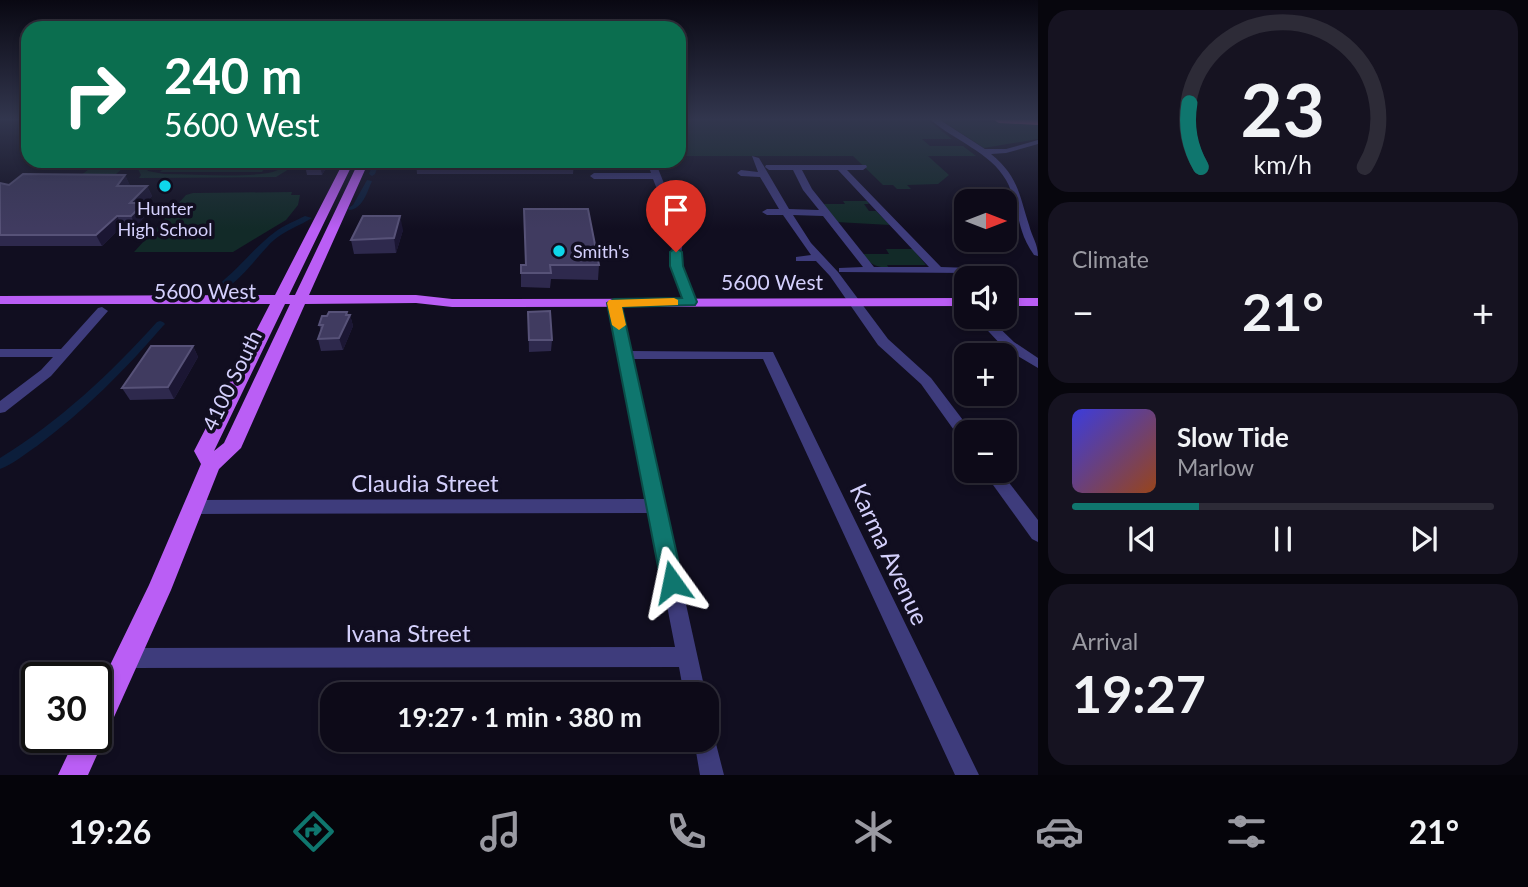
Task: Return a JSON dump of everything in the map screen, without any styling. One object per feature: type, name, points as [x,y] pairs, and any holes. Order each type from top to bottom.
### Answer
[{"type":"main road","name":"4100 South","points":[[211,464],[204,451],[346,168]]},
{"type":"main road","name":"4100 South","points":[[112,692],[211,464],[231,448],[361,168]]},
{"type":"main road","name":"5600 West","points":[[0,303],[25,305],[38,300],[298,305],[414,311],[452,303],[954,302]]},
{"type":"main road","points":[[1017,302],[1038,302]]},
{"type":"main road","name":"5600 West","points":[[0,312],[278,305]]},
{"type":"main road","points":[[73,775],[83,753]]},
{"type":"street","points":[[985,156],[1009,177],[1023,228],[1038,253]]},
{"type":"street","points":[[755,158],[767,171],[772,191],[807,245],[855,302],[883,342],[926,381],[954,420]]},
{"type":"street","points":[[796,167],[806,188],[871,270]]},
{"type":"street","points":[[741,173],[796,167],[863,167]]},
{"type":"street","points":[[840,167],[938,270]]},
{"type":"street","points":[[654,168],[679,233],[676,262],[690,302]]},
{"type":"street","points":[[594,176],[657,176]]},
{"type":"street","points":[[767,212],[824,211]]},
{"type":"street","points":[[800,259],[818,258]]},
{"type":"street","points":[[843,270],[954,270]]},
{"type":"street","points":[[614,303],[693,682]]},
{"type":"street","points":[[0,408],[41,378],[102,311]]},
{"type":"street","points":[[993,329],[1009,345],[1038,365]]},
{"type":"street","points":[[0,353],[66,353]]},
{"type":"street","name":"Karma Avenue","points":[[625,355],[768,355],[967,775]]},
{"type":"street","points":[[1000,483],[1038,534]]},
{"type":"street","name":"Claudia Street","points":[[194,507],[656,506]]},
{"type":"street","name":"Ivana Street","points":[[128,658],[688,657]]},
{"type":"street","points":[[707,752],[712,775]]},
{"type":"green space","points":[[853,156],[928,156],[949,175],[938,184],[907,185],[911,189],[883,185]]},
{"type":"green space","points":[[90,168],[123,168],[108,181],[74,181]]},
{"type":"green space","points":[[138,168],[164,174],[229,176],[291,168],[276,177],[139,178],[141,175]]},
{"type":"green space","points":[[164,168],[265,168],[262,172],[160,172]]},
{"type":"green space","points":[[292,192],[291,195],[300,195],[298,205],[286,220],[233,252],[134,252],[186,195]]},
{"type":"green space","points":[[843,201],[867,201],[869,204],[864,204],[869,211],[876,211],[890,225],[836,222],[822,204],[845,204]]},
{"type":"green space","points":[[886,249],[913,249],[926,265],[887,265],[889,268],[884,268],[873,264],[862,254],[889,254]]},
{"type":"building","name":"Hunter High School","points":[[23,174],[125,175],[117,186],[147,186],[130,203],[144,203],[131,216],[117,216],[96,235],[0,235],[0,183],[9,185]]},
{"type":"building","name":"Smith's","points":[[524,209],[588,209],[599,265],[550,265],[551,273],[521,273],[521,265],[526,265]]},
{"type":"building","points":[[363,216],[400,216],[394,238],[351,240]]},
{"type":"building","points":[[550,311],[552,340],[529,340],[528,312]]},
{"type":"building","points":[[329,312],[347,312],[346,315],[350,315],[339,338],[318,339],[323,325],[319,325],[322,316],[327,316]]},
{"type":"building","points":[[151,346],[193,346],[168,387],[122,388]]},
{"type":"waterway","points":[[372,174],[374,168]]},
{"type":"waterway","points":[[352,208],[356,206],[369,181]]},
{"type":"waterway","points":[[215,291],[239,272],[279,232],[308,218]]},
{"type":"waterway","points":[[0,464],[45,434],[86,400],[160,324]]},
{"type":"slow traffic","points":[[619,325],[614,303],[674,302]]},
{"type":"place","name":"Hunter High School","points":[[165,186]]},
{"type":"place","name":"Smith's","points":[[559,251]]},
{"type":"route","points":[[672,582],[614,303],[690,302],[676,266],[676,252]]}]
